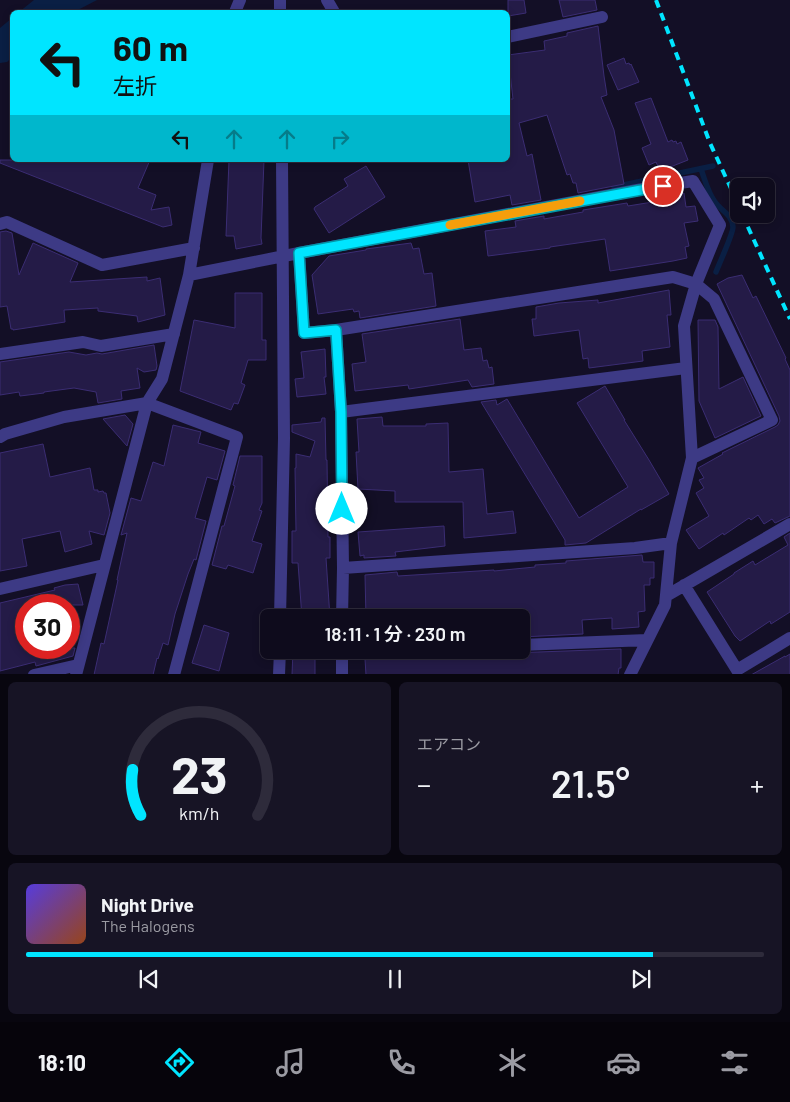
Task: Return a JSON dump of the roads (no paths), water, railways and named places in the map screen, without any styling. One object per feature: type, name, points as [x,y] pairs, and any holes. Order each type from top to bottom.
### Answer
[{"type":"street","points":[[510,37],[602,17]]},
{"type":"street","points":[[34,674],[77,670],[147,403],[162,379],[174,334],[189,275],[208,162]]},
{"type":"street","points":[[280,609],[284,438],[282,162]]},
{"type":"street","points":[[189,275],[693,181],[720,225],[696,284],[684,326],[692,458],[671,543],[665,605],[630,674]]},
{"type":"street","points":[[0,224],[7,222],[102,264],[194,248]]},
{"type":"street","points":[[299,253],[304,333],[336,330],[673,277],[696,284],[714,299],[772,420],[692,458]]},
{"type":"street","points":[[336,330],[341,412],[342,609]]},
{"type":"street","points":[[0,354],[83,342],[101,346],[174,334]]},
{"type":"street","points":[[341,412],[686,368]]},
{"type":"street","points":[[0,437],[64,417],[147,403],[237,436],[174,674]]},
{"type":"street","points":[[666,596],[790,524]]},
{"type":"street","points":[[342,568],[625,548],[671,543]]},
{"type":"street","points":[[0,589],[104,565]]},
{"type":"street","points":[[684,585],[737,670],[790,638]]},
{"type":"street","points":[[530,645],[647,640]]},
{"type":"street","points":[[279,674],[280,659]]},
{"type":"street","points":[[342,659],[342,674]]},
{"type":"water","points":[[34,0],[97,0],[78,10],[22,10]]},
{"type":"water","points":[[10,20],[10,59],[7,62],[0,63],[0,28]]},
{"type":"waterway","points":[[614,187],[713,166]]},
{"type":"waterway","points":[[701,169],[710,195],[731,219],[733,227],[716,272]]},
{"type":"railway","points":[[656,0],[710,143],[730,186]]},
{"type":"railway","points":[[746,223],[790,319]]}]
